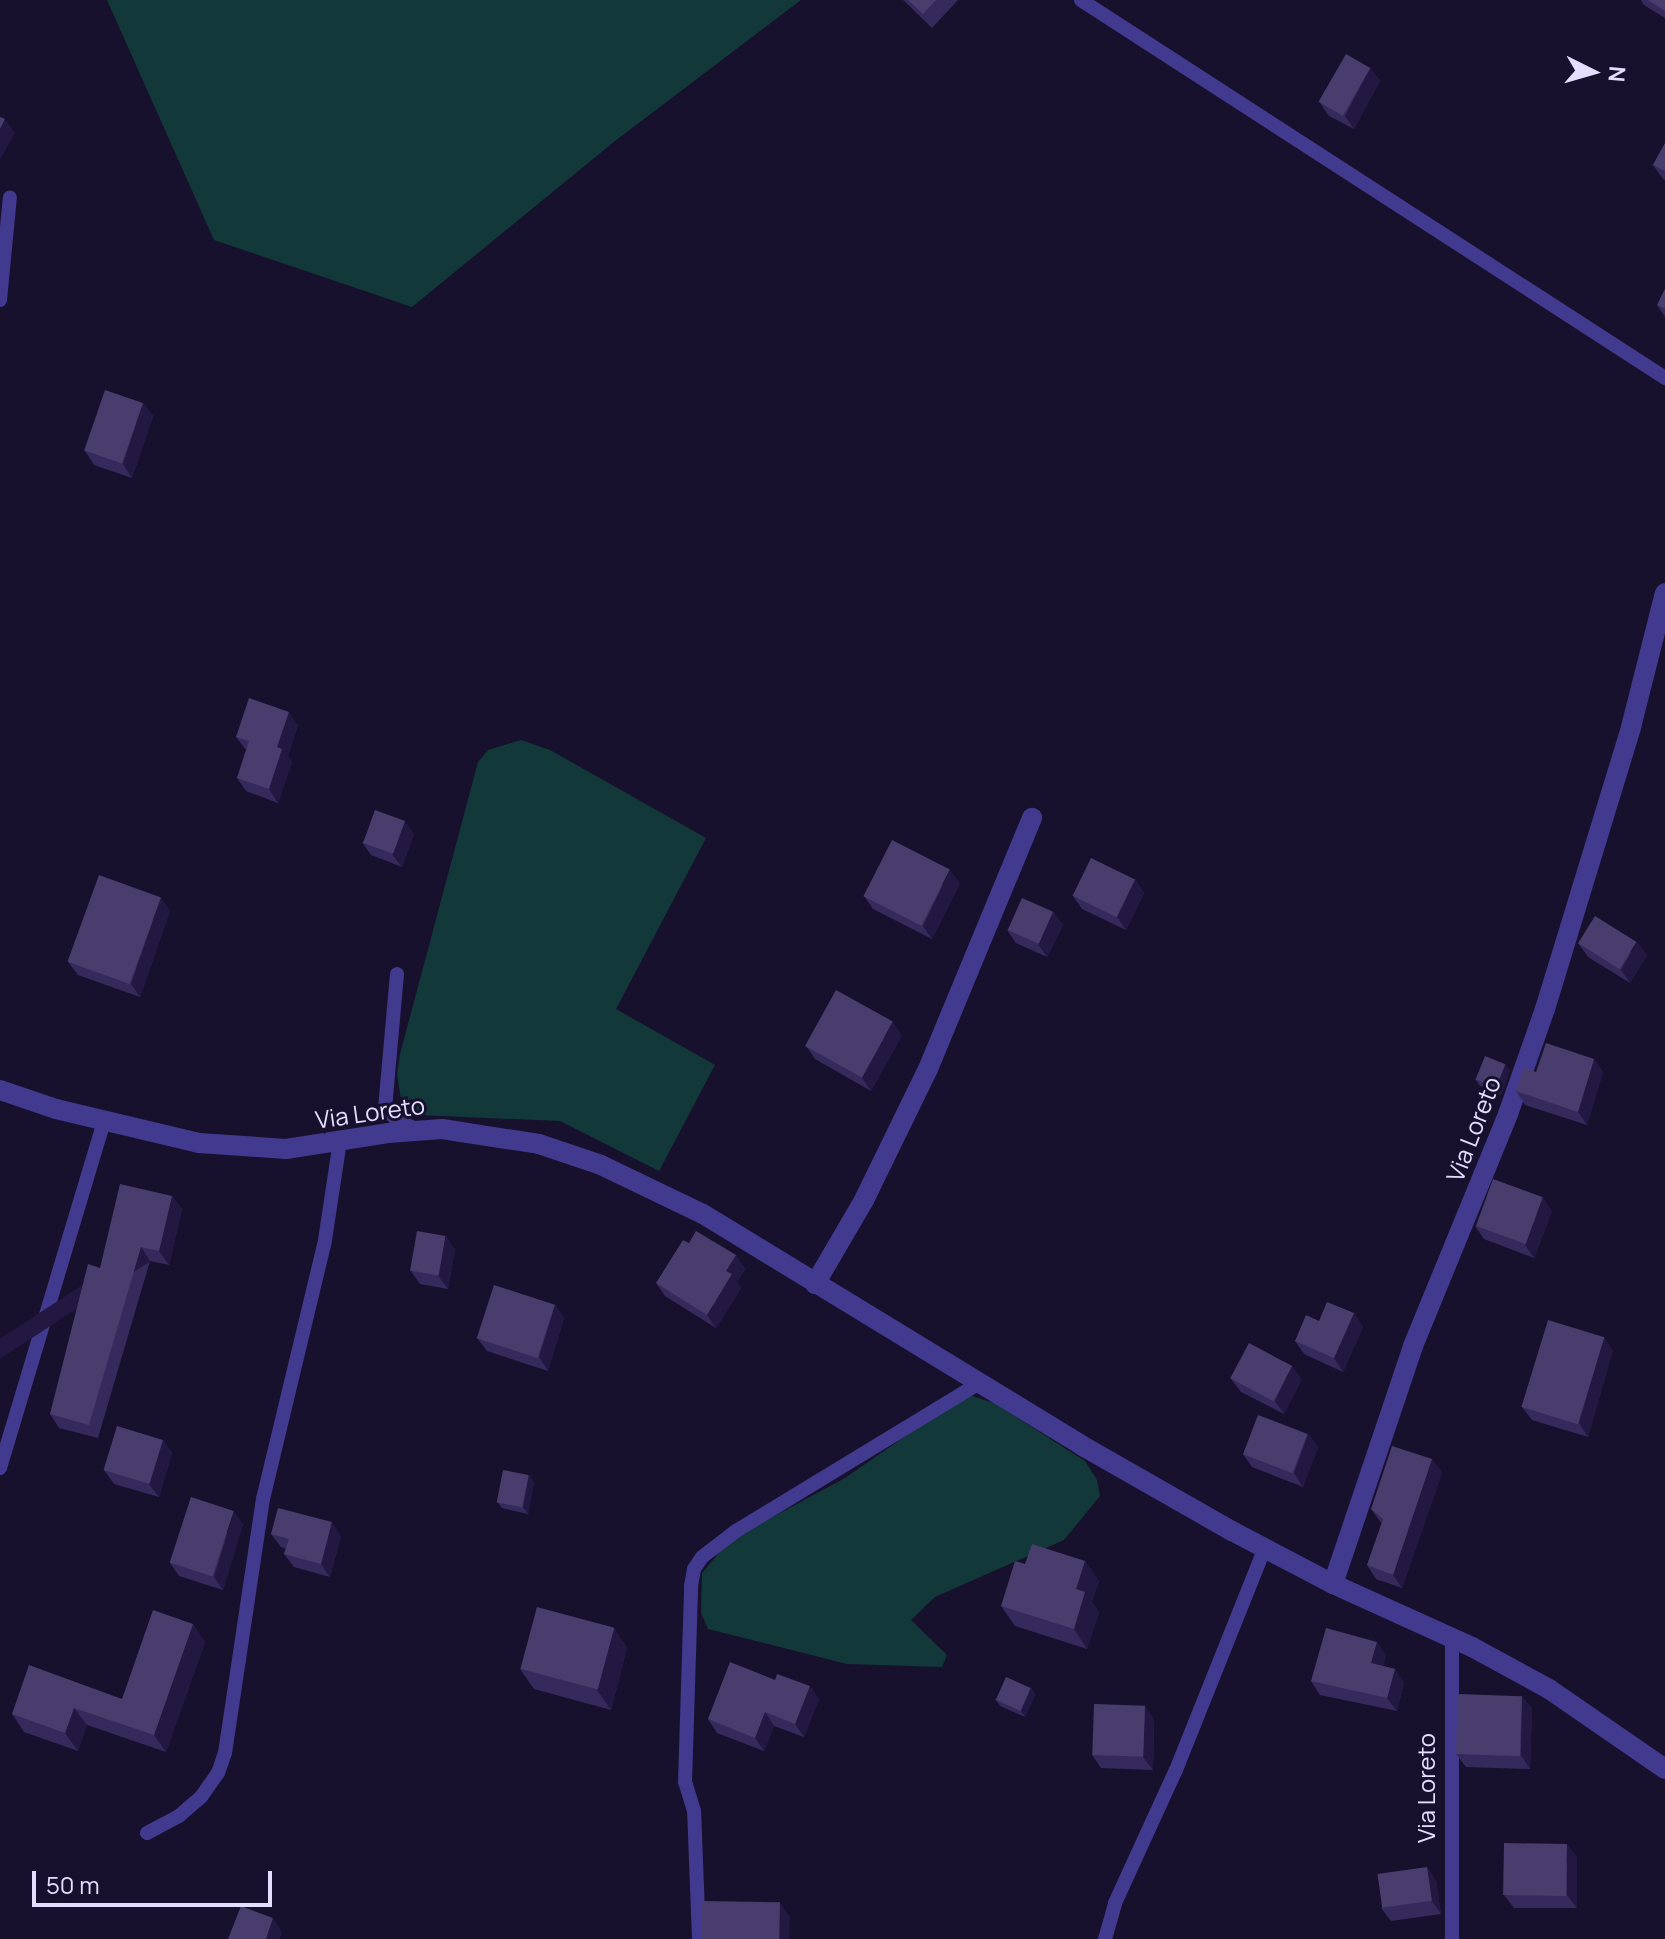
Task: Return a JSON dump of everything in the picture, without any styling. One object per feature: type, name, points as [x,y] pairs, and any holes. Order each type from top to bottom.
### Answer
[{"type":"street","name":"Via Loreto","points":[[1333,1584],[1413,1346],[1508,1114],[1545,1009],[1631,727],[1665,593]]},
{"type":"street","points":[[815,1284],[864,1200],[922,1081],[1032,818]]},
{"type":"street","name":"Via Loreto","points":[[0,1090],[104,1122],[199,1143],[286,1149],[416,1129],[442,1129],[511,1138],[581,1157],[703,1214],[979,1383],[1265,1548],[1333,1584],[1452,1637],[1549,1689],[1665,1769]]},
{"type":"lane","points":[[1081,0],[1665,378]]},
{"type":"lane","points":[[0,300],[10,197]]},
{"type":"lane","points":[[397,974],[385,1108],[390,1116],[416,1129]]},
{"type":"lane","points":[[0,1468],[104,1122]]},
{"type":"lane","points":[[147,1833],[179,1816],[201,1797],[218,1773],[225,1753],[263,1499],[325,1240],[340,1141]]},
{"type":"lane","points":[[699,1939],[694,1811],[685,1782],[694,1569],[708,1551],[736,1531],[979,1383]]},
{"type":"lane","points":[[1105,1939],[1115,1903],[1176,1770],[1265,1548]]},
{"type":"lane","name":"Via Loreto","points":[[1452,1637],[1452,1939]]},
{"type":"green space","points":[[107,0],[801,0],[615,141],[412,307],[214,240]]},
{"type":"green space","points":[[521,740],[550,750],[706,838],[616,1009],[715,1065],[659,1171],[560,1121],[417,1115],[401,1100],[397,1074],[400,1054],[478,762],[488,750]]},
{"type":"green space","points":[[972,1396],[994,1403],[1085,1461],[1097,1480],[1100,1496],[1064,1540],[935,1597],[911,1620],[947,1655],[942,1667],[847,1664],[708,1629],[701,1613],[702,1573],[730,1540],[845,1478],[943,1410]]},
{"type":"building","points":[[908,0],[936,0],[923,14]]},
{"type":"building","points":[[1648,0],[1665,0],[1665,11]]},
{"type":"building","points":[[1346,54],[1370,68],[1343,116],[1318,102]]},
{"type":"building","points":[[1665,143],[1665,171],[1653,165]]},
{"type":"building","points":[[1665,289],[1665,309],[1657,305]]},
{"type":"building","points":[[105,390],[143,403],[122,464],[84,451]]},
{"type":"building","points":[[249,698],[289,712],[277,747],[282,749],[269,789],[237,778],[249,741],[236,737]]},
{"type":"building","points":[[375,810],[405,821],[393,854],[363,843]]},
{"type":"building","points":[[892,840],[950,870],[921,926],[863,896]]},
{"type":"building","points":[[1091,858],[1135,879],[1117,917],[1073,896]]},
{"type":"building","points":[[99,875],[161,898],[130,984],[68,961]]},
{"type":"building","points":[[1022,898],[1053,912],[1039,944],[1008,930]]},
{"type":"building","points":[[1595,916],[1637,942],[1620,969],[1578,943]]},
{"type":"building","points":[[836,990],[893,1022],[862,1077],[805,1046]]},
{"type":"building","points":[[1546,1043],[1594,1059],[1578,1112],[1516,1091],[1524,1067],[1536,1072]]},
{"type":"building","points":[[1485,1056],[1505,1064],[1496,1087],[1476,1079]]},
{"type":"building","points":[[1493,1179],[1543,1197],[1526,1244],[1476,1226]]},
{"type":"building","points":[[120,1184],[172,1196],[159,1251],[141,1247],[89,1425],[50,1414],[88,1264],[100,1268]]},
{"type":"building","points":[[417,1231],[446,1236],[439,1275],[410,1270]]},
{"type":"building","points":[[696,1231],[736,1255],[726,1271],[732,1274],[707,1315],[656,1283],[683,1240],[689,1243]]},
{"type":"building","points":[[494,1285],[555,1305],[538,1358],[477,1338]]},
{"type":"building","points":[[1327,1302],[1354,1313],[1334,1358],[1295,1341],[1306,1315],[1319,1321]]},
{"type":"building","points":[[1548,1320],[1604,1337],[1578,1424],[1521,1407]]},
{"type":"building","points":[[1249,1343],[1292,1366],[1273,1401],[1230,1378]]},
{"type":"building","points":[[1258,1415],[1307,1434],[1292,1473],[1243,1454]]},
{"type":"building","points":[[117,1426],[163,1440],[149,1484],[104,1470]]},
{"type":"building","points":[[1392,1446],[1432,1459],[1393,1575],[1367,1565],[1383,1519],[1371,1509]]},
{"type":"building","points":[[503,1470],[529,1475],[522,1507],[497,1502]]},
{"type":"building","points":[[191,1497],[234,1511],[212,1577],[170,1563]]},
{"type":"building","points":[[278,1508],[332,1522],[321,1564],[284,1554],[289,1539],[271,1534]]},
{"type":"building","points":[[1032,1544],[1085,1561],[1076,1589],[1085,1592],[1074,1629],[1001,1606],[1015,1561],[1025,1564]]},
{"type":"building","points":[[537,1607],[614,1628],[598,1690],[520,1669]]},
{"type":"building","points":[[153,1610],[193,1624],[154,1735],[74,1708],[65,1733],[12,1714],[29,1665],[122,1699]]},
{"type":"building","points":[[1326,1628],[1377,1642],[1371,1663],[1395,1669],[1387,1698],[1311,1681]]},
{"type":"building","points":[[730,1662],[775,1680],[777,1674],[810,1686],[795,1724],[765,1712],[755,1738],[708,1719]]},
{"type":"building","points":[[1006,1677],[1031,1688],[1020,1711],[996,1700]]},
{"type":"building","points":[[1458,1694],[1522,1696],[1520,1756],[1456,1754]]},
{"type":"building","points":[[1094,1704],[1145,1706],[1143,1757],[1092,1755]]},
{"type":"building","points":[[1504,1843],[1567,1844],[1566,1896],[1503,1895]]},
{"type":"building","points":[[1427,1867],[1432,1901],[1382,1908],[1377,1874]]},
{"type":"building","points":[[702,1901],[780,1902],[779,1939],[701,1939]]},
{"type":"building","points":[[241,1906],[273,1918],[266,1939],[228,1939]]}]
